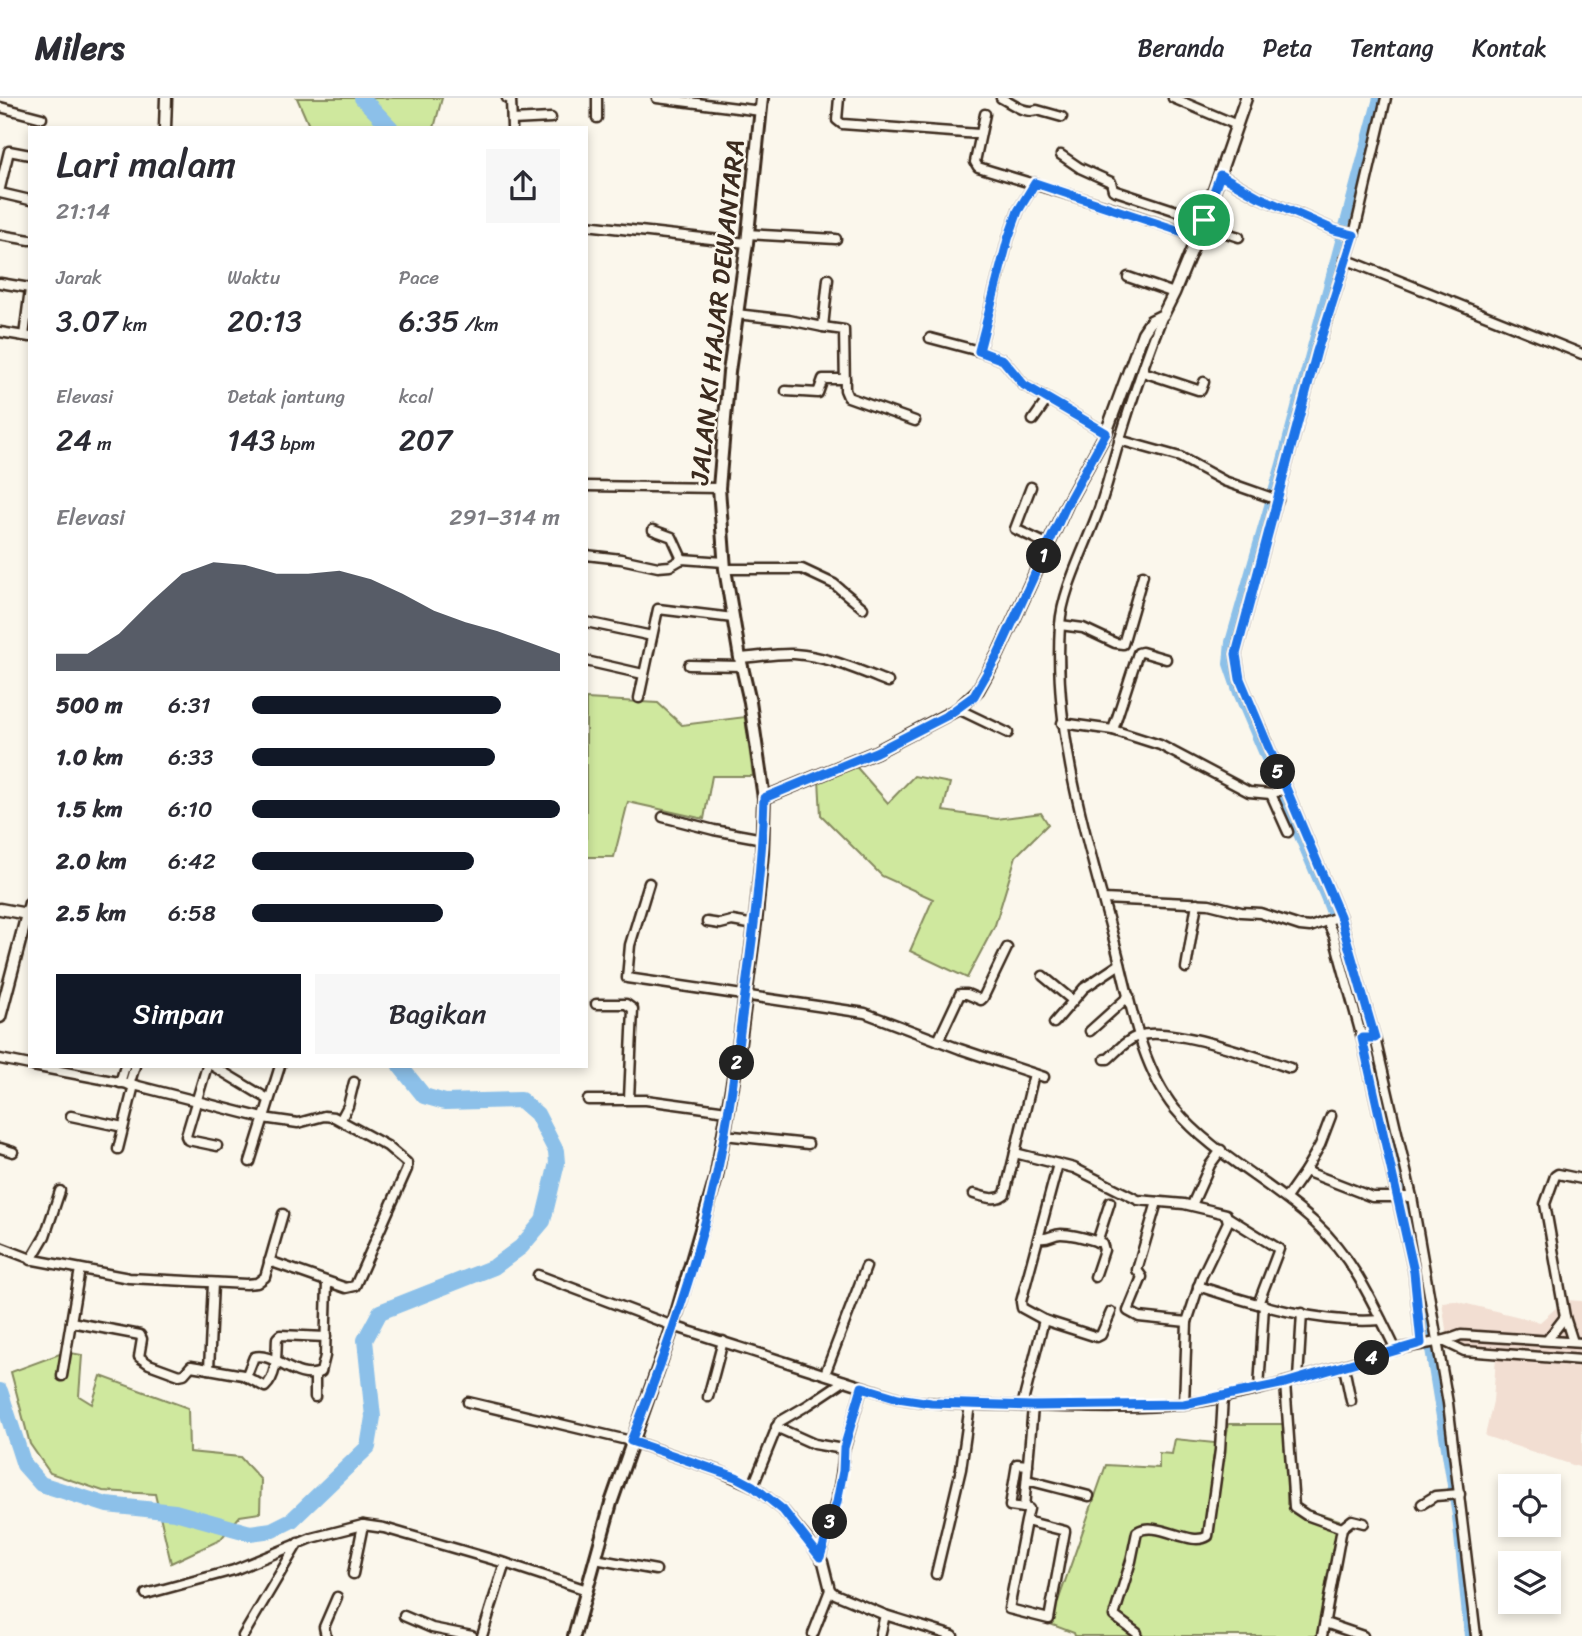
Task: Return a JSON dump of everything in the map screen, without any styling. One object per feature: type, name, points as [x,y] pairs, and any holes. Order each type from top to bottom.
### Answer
[{"type":"main road","name":"JALAN KI HAJAR DEWANTARA","points":[[574,1636],[631,1441],[673,1326],[716,1178],[738,1053],[755,925],[764,798],[750,702],[724,566],[719,488],[736,314],[762,98]]},
{"type":"street","points":[[165,126],[166,98]]},
{"type":"street","points":[[510,98],[512,124],[551,118]]},
{"type":"street","points":[[597,98],[597,118]]},
{"type":"street","points":[[657,98],[761,111]]},
{"type":"street","points":[[839,98],[837,120],[842,124],[979,134]]},
{"type":"street","points":[[1001,98],[1022,109],[1062,117]]},
{"type":"street","points":[[1173,98],[1237,125]]},
{"type":"street","points":[[1246,98],[1198,237],[1163,315],[1119,440],[1099,509],[1064,599],[1060,625],[1062,723],[1077,806],[1154,1077],[1177,1111],[1221,1150],[1317,1224],[1346,1255],[1376,1320],[1396,1350]]},
{"type":"street","points":[[1386,98],[1345,259],[1273,499],[1236,654],[1240,679],[1278,791],[1333,918],[1368,1038],[1405,1198],[1432,1342]]},
{"type":"street","points":[[0,107],[42,118]]},
{"type":"street","points":[[985,114],[975,162],[978,167],[1198,237]]},
{"type":"street","points":[[28,155],[9,150],[0,191],[28,199]]},
{"type":"street","points":[[1061,155],[1080,168],[1111,182],[1113,189],[1238,237]]},
{"type":"street","points":[[1220,175],[1259,197],[1337,231],[1352,234]]},
{"type":"street","points":[[979,351],[1008,239],[1018,211],[1035,183]]},
{"type":"street","points":[[588,225],[747,238],[836,239]]},
{"type":"street","points":[[0,235],[28,240]]},
{"type":"street","points":[[1345,259],[1582,354]]},
{"type":"street","points":[[1128,277],[1174,293]]},
{"type":"street","points":[[823,327],[828,279]]},
{"type":"street","points":[[0,283],[28,288]]},
{"type":"street","points":[[736,314],[845,330],[845,390],[848,397],[915,421]]},
{"type":"street","points":[[764,798],[876,752],[958,709],[974,696],[1067,504],[1106,433],[1143,333],[1151,321],[1163,315]]},
{"type":"street","points":[[0,332],[27,337]]},
{"type":"street","points":[[930,338],[1003,360],[1017,379],[1047,400],[1106,433]]},
{"type":"street","points":[[1143,372],[1198,390],[1201,390],[1204,382]]},
{"type":"street","points":[[786,391],[818,393],[824,379],[845,379]]},
{"type":"street","points":[[1033,420],[1047,400]]},
{"type":"street","points":[[1119,440],[1180,457],[1224,481],[1273,499]]},
{"type":"street","points":[[588,486],[719,488]]},
{"type":"street","points":[[1031,487],[1015,529],[1049,545]]},
{"type":"street","points":[[653,530],[672,537],[682,558]]},
{"type":"street","points":[[588,555],[658,567],[670,566],[682,558],[724,566],[802,569],[834,584],[863,608]]},
{"type":"street","points":[[1060,625],[1083,628],[1123,644],[1143,575]]},
{"type":"street","points":[[639,698],[657,612],[662,608],[733,618]]},
{"type":"street","points":[[588,622],[652,636]]},
{"type":"street","points":[[1113,730],[1138,653],[1166,659]]},
{"type":"street","points":[[689,665],[804,655],[841,664],[888,682]]},
{"type":"street","points":[[588,661],[643,674]]},
{"type":"street","points":[[958,709],[1008,733]]},
{"type":"street","points":[[1062,723],[1113,730],[1160,745],[1249,792],[1278,791]]},
{"type":"street","points":[[1278,791],[1288,832]]},
{"type":"street","points":[[663,817],[763,839]]},
{"type":"street","points":[[649,883],[630,945],[627,978],[865,1013],[1045,1077]]},
{"type":"street","points":[[1103,899],[1218,905],[1310,927],[1333,918]]},
{"type":"street","points":[[1186,968],[1197,903]]},
{"type":"street","points":[[0,909],[28,908],[4,988],[0,1017]]},
{"type":"street","points":[[1333,918],[1334,936],[1368,1038],[1405,1198],[1414,1272],[1448,1403],[1476,1636]]},
{"type":"street","points":[[707,922],[720,924],[732,921],[755,925]]},
{"type":"street","points":[[939,1041],[959,995],[965,993],[982,999],[1007,948]]},
{"type":"street","points":[[1054,1023],[1072,1000],[1100,976],[1120,964]]},
{"type":"street","points":[[1043,976],[1072,1000]]},
{"type":"street","points":[[1090,1031],[1129,996]]},
{"type":"street","points":[[596,1004],[626,1004],[633,1009],[629,1100]]},
{"type":"street","points":[[1105,1059],[1140,1035],[1206,1042],[1237,1049],[1290,1068]]},
{"type":"street","points":[[0,1059],[28,1064]]},
{"type":"street","points":[[46,1068],[128,1084],[263,1118],[298,1123],[324,1116],[341,1119],[401,1155],[407,1163],[407,1169],[355,1286],[348,1289],[269,1261]]},
{"type":"street","points":[[125,1068],[128,1084]]},
{"type":"street","points":[[118,1149],[128,1084],[134,1068]]},
{"type":"street","points":[[206,1068],[186,1136],[188,1139],[217,1146]]},
{"type":"street","points":[[216,1068],[268,1099]]},
{"type":"street","points":[[250,1162],[279,1068]]},
{"type":"street","points":[[974,1194],[993,1199],[1003,1196],[1007,1189],[1034,1074]]},
{"type":"street","points":[[341,1119],[348,1106],[354,1082]]},
{"type":"street","points":[[588,1100],[667,1102],[727,1111]]},
{"type":"street","points":[[71,1116],[123,1127]]},
{"type":"street","points":[[1286,1198],[1320,1145],[1331,1116]]},
{"type":"street","points":[[724,1135],[808,1144]]},
{"type":"street","points":[[0,1148],[13,1152]]},
{"type":"street","points":[[1192,1205],[1210,1165],[1221,1150]]},
{"type":"street","points":[[1015,1153],[1074,1168],[1138,1200],[1192,1205],[1221,1212],[1279,1250],[1261,1304],[1259,1389]]},
{"type":"street","points":[[1058,1164],[1021,1305],[1024,1310],[1044,1320],[1100,1337],[1111,1312]]},
{"type":"street","points":[[1305,1171],[1372,1197],[1405,1198]]},
{"type":"street","points":[[1577,1342],[1565,1317],[1546,1201],[1558,1174],[1582,1179]]},
{"type":"street","points":[[32,1260],[45,1237],[60,1191]]},
{"type":"street","points":[[1097,1242],[1110,1202]]},
{"type":"street","points":[[1157,1202],[1137,1270],[1142,1277],[1128,1311],[1139,1317],[1187,1322]]},
{"type":"street","points":[[0,1247],[32,1260],[129,1278],[257,1283],[265,1277],[283,1214]]},
{"type":"street","points":[[1184,1404],[1187,1322],[1198,1286],[1229,1218]]},
{"type":"street","points":[[1039,1238],[1049,1239],[1062,1234],[1105,1246],[1095,1277]]},
{"type":"street","points":[[825,1374],[866,1267]]},
{"type":"street","points":[[62,1376],[80,1269]]},
{"type":"street","points":[[538,1275],[673,1326],[862,1387],[913,1401],[970,1405],[1184,1404],[1285,1383],[1396,1350],[1461,1335],[1577,1342]]},
{"type":"street","points":[[246,1377],[255,1356],[268,1357],[294,1371],[315,1374],[323,1368],[327,1282]]},
{"type":"street","points":[[209,1368],[213,1283]]},
{"type":"street","points":[[1198,1286],[1261,1304],[1340,1321],[1376,1320]]},
{"type":"street","points":[[1298,1379],[1303,1313]]},
{"type":"street","points":[[1548,1339],[1565,1317]]},
{"type":"street","points":[[1023,1406],[1044,1320]]},
{"type":"street","points":[[71,1322],[140,1335],[142,1339],[139,1357],[172,1373],[181,1375],[193,1366],[209,1368],[246,1377],[265,1387],[270,1383],[276,1362],[277,1338],[280,1335],[326,1337]]},
{"type":"street","points":[[1499,1353],[1501,1337]]},
{"type":"street","points":[[708,1397],[723,1341]]},
{"type":"street","points":[[1432,1342],[1464,1351],[1582,1360]]},
{"type":"street","points":[[1344,1367],[1351,1401]]},
{"type":"street","points":[[315,1374],[315,1397]]},
{"type":"street","points":[[753,1486],[780,1420],[844,1381]]},
{"type":"street","points":[[1285,1383],[1294,1507],[1306,1515],[1342,1528]]},
{"type":"street","points":[[820,1557],[837,1502],[844,1448],[862,1387]]},
{"type":"street","points":[[1137,1633],[1114,1616],[1137,1532],[1145,1528],[1199,1539],[1208,1536],[1220,1450],[1223,1396]]},
{"type":"street","points":[[468,1402],[631,1441],[736,1477],[753,1486],[783,1510],[825,1566],[830,1590],[813,1634]]},
{"type":"street","points":[[936,1574],[959,1479],[970,1405]]},
{"type":"street","points":[[1024,1508],[1032,1406]]},
{"type":"street","points":[[776,1427],[813,1443],[834,1449],[844,1448]]},
{"type":"street","points":[[1026,1521],[1065,1531],[1049,1619],[1009,1609],[1026,1521],[1030,1509],[1010,1506],[1017,1464],[1028,1465]]},
{"type":"street","points":[[1027,1480],[1089,1496]]},
{"type":"street","points":[[1422,1504],[1436,1496],[1459,1494]]},
{"type":"street","points":[[1322,1636],[1342,1528],[1352,1521],[1364,1523]]},
{"type":"street","points":[[353,1574],[363,1525]]},
{"type":"street","points":[[146,1594],[234,1570],[299,1544],[363,1525],[384,1528],[505,1563],[587,1590]]},
{"type":"street","points":[[243,1636],[299,1544]]},
{"type":"street","points":[[595,1559],[656,1570]]},
{"type":"street","points":[[482,1636],[505,1563]]},
{"type":"street","points":[[830,1590],[885,1615],[953,1636]]},
{"type":"street","points":[[326,1636],[324,1627],[337,1597]]},
{"type":"street","points":[[880,1636],[885,1615]]},
{"type":"street","points":[[404,1616],[432,1628],[472,1636]]},
{"type":"street","points":[[1325,1623],[1363,1636]]},
{"type":"shaded area","points":[[1565,1300],[1582,1301],[1582,1468],[1485,1436],[1493,1401],[1496,1357],[1449,1350],[1442,1302],[1455,1301],[1540,1322]]},
{"type":"green space","points":[[297,98],[442,98],[435,126],[309,126]]},
{"type":"green space","points":[[588,699],[658,703],[682,725],[745,717],[753,776],[712,776],[704,819],[628,802],[614,857],[588,857]]},
{"type":"green space","points":[[852,762],[888,803],[914,776],[950,783],[943,811],[997,819],[1041,813],[1048,824],[1016,856],[995,925],[967,978],[910,951],[933,899],[882,876],[821,815],[819,779]]},
{"type":"green space","points":[[65,1352],[82,1355],[79,1396],[92,1404],[101,1376],[188,1408],[189,1452],[240,1457],[261,1480],[260,1513],[240,1516],[220,1540],[171,1563],[155,1494],[103,1491],[50,1473],[30,1444],[11,1372]]},
{"type":"green space","points":[[1229,1424],[1287,1424],[1287,1504],[1339,1520],[1320,1636],[1075,1636],[1074,1633],[1050,1624],[1106,1465],[1159,1468],[1159,1453],[1172,1454],[1175,1439],[1224,1444]]},
{"type":"waterway","points":[[362,98],[389,126]]},
{"type":"waterway","points":[[1378,98],[1281,464],[1230,642],[1228,664],[1325,897],[1342,942],[1364,1022],[1400,1169],[1417,1255],[1457,1516],[1469,1636]]},
{"type":"waterway","points":[[0,1391],[24,1465],[41,1484],[107,1505],[175,1512],[250,1533],[272,1530],[292,1520],[368,1447],[373,1417],[365,1340],[380,1312],[494,1267],[521,1247],[543,1221],[557,1163],[556,1151],[537,1114],[521,1100],[445,1102],[424,1096],[402,1068]]},
{"type":"route","points":[[1220,175],[1259,197],[1334,230],[1354,235],[1317,351],[1236,654],[1240,679],[1284,789],[1340,916],[1366,1003],[1375,1038],[1362,1038],[1414,1272],[1421,1343],[1285,1383],[1184,1404],[1032,1406],[931,1403],[898,1398],[862,1387],[844,1448],[837,1502],[820,1557],[783,1510],[753,1486],[736,1477],[631,1441],[673,1326],[716,1178],[738,1053],[756,917],[764,798],[876,752],[948,715],[974,696],[998,654],[1067,504],[1106,433],[1024,385],[1003,360],[979,351],[1008,239],[1018,211],[1035,183],[1198,237],[1204,220],[1220,175]]}]
